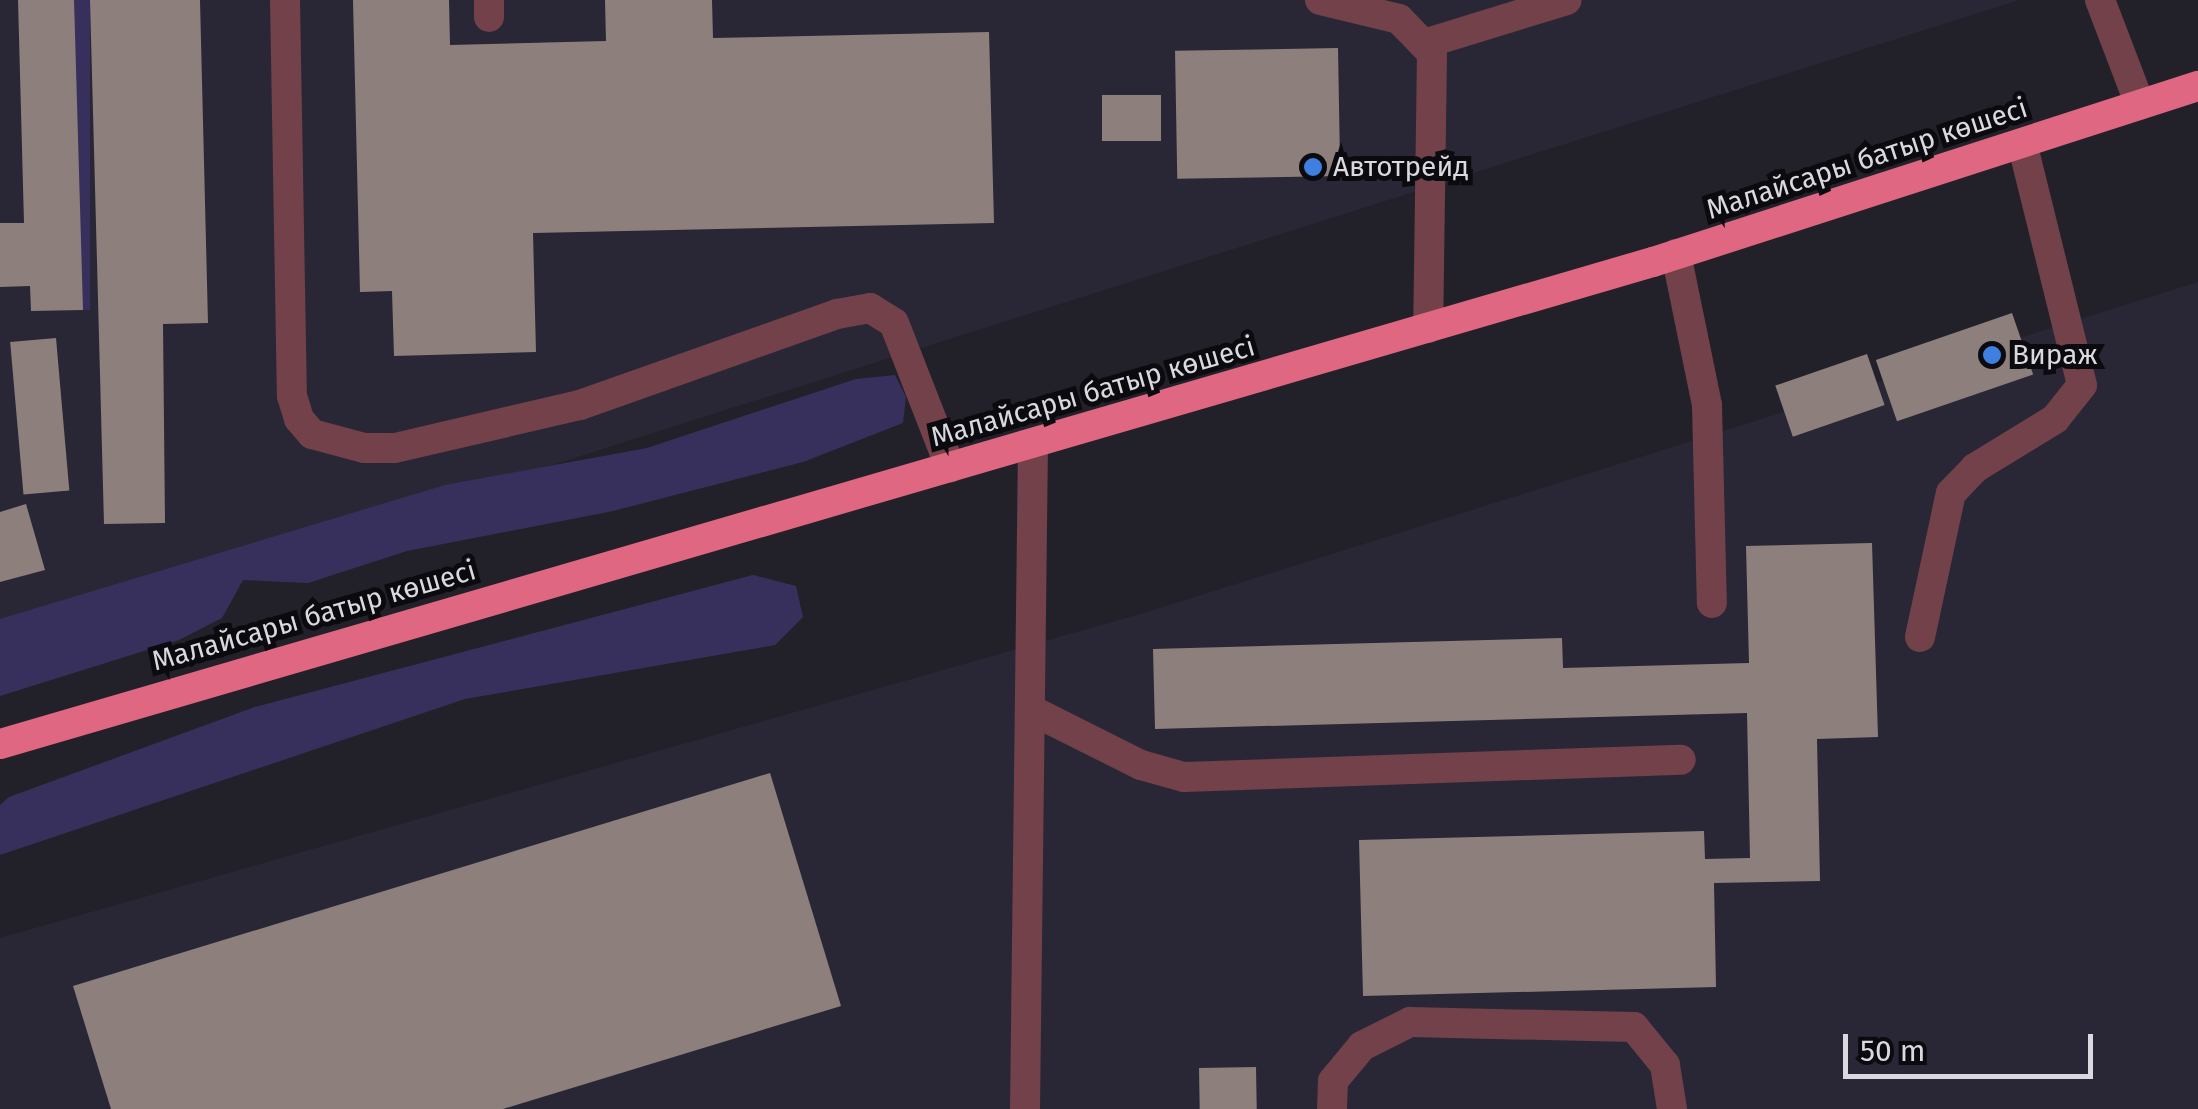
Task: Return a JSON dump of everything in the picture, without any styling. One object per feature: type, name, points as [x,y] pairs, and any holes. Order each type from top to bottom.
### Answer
[{"type":"highway","name":"Малайсары батыр көшесі","points":[[0,744],[1676,254],[2198,86]]},
{"type":"street","points":[[284,0],[292,396],[298,419],[312,434],[364,448],[395,448],[580,406],[837,314],[870,308],[894,323],[950,468]]},
{"type":"street","points":[[1320,0],[1398,18],[1427,43],[1435,66],[1428,328]]},
{"type":"street","points":[[1427,43],[1567,0]]},
{"type":"street","points":[[2100,0],[2140,104]]},
{"type":"street","points":[[1920,637],[1951,492],[1975,468],[2055,419],[2082,385],[2022,142]]},
{"type":"street","points":[[1676,254],[1707,405],[1712,603]]},
{"type":"street","points":[[1024,1109],[1033,444]]},
{"type":"street","points":[[1031,710],[1141,766],[1184,777],[1681,760]]},
{"type":"street","points":[[1332,1109],[1334,1081],[1362,1046],[1410,1022],[1634,1026],[1665,1065],[1673,1086],[1672,1109]]},
{"type":"shaded area","points":[[0,0],[2019,0],[0,640]]},
{"type":"shaded area","points":[[74,0],[90,0],[90,310],[74,310]]},
{"type":"shaded area","points":[[2198,282],[2198,1109],[0,1109],[0,938],[1144,613]]},
{"type":"shaded area","points":[[895,375],[906,397],[903,423],[803,462],[613,511],[407,551],[308,583],[243,580],[222,618],[179,640],[0,696],[0,619],[445,485],[647,448],[856,379]]},
{"type":"shaded area","points":[[753,575],[796,586],[803,617],[775,645],[465,699],[0,855],[0,805],[9,797],[255,707]]},
{"type":"building","points":[[18,0],[74,0],[83,310],[31,311],[30,286],[0,287],[0,223],[24,223]]},
{"type":"building","points":[[90,0],[200,0],[208,323],[163,324],[165,523],[104,524]]},
{"type":"building","points":[[353,0],[449,0],[450,45],[606,41],[605,0],[712,0],[713,38],[989,32],[994,223],[533,233],[536,352],[394,356],[392,291],[360,292]]},
{"type":"building","points":[[1338,48],[1340,176],[1177,179],[1175,51]]},
{"type":"building","points":[[1102,95],[1161,95],[1161,141],[1102,141]]},
{"type":"building","points":[[2012,313],[2033,374],[1897,421],[1876,360]]},
{"type":"building","points":[[56,338],[69,490],[24,494],[10,342]]},
{"type":"building","points":[[1867,354],[1885,405],[1793,437],[1775,386]]},
{"type":"building","points":[[26,504],[45,570],[0,582],[0,512]]},
{"type":"building","points":[[1872,543],[1878,737],[1817,739],[1820,881],[1714,883],[1716,987],[1363,996],[1359,840],[1704,831],[1705,859],[1750,858],[1747,713],[1155,729],[1153,649],[1562,638],[1563,668],[1749,663],[1746,546]]},
{"type":"building","points":[[770,773],[841,1006],[503,1109],[111,1109],[73,986]]},
{"type":"building","points":[[1256,1067],[1257,1109],[1200,1109],[1199,1068]]},
{"type":"place","name":"Автотрейд","points":[[1313,167]]},
{"type":"place","name":"Вираж","points":[[1992,355]]}]
